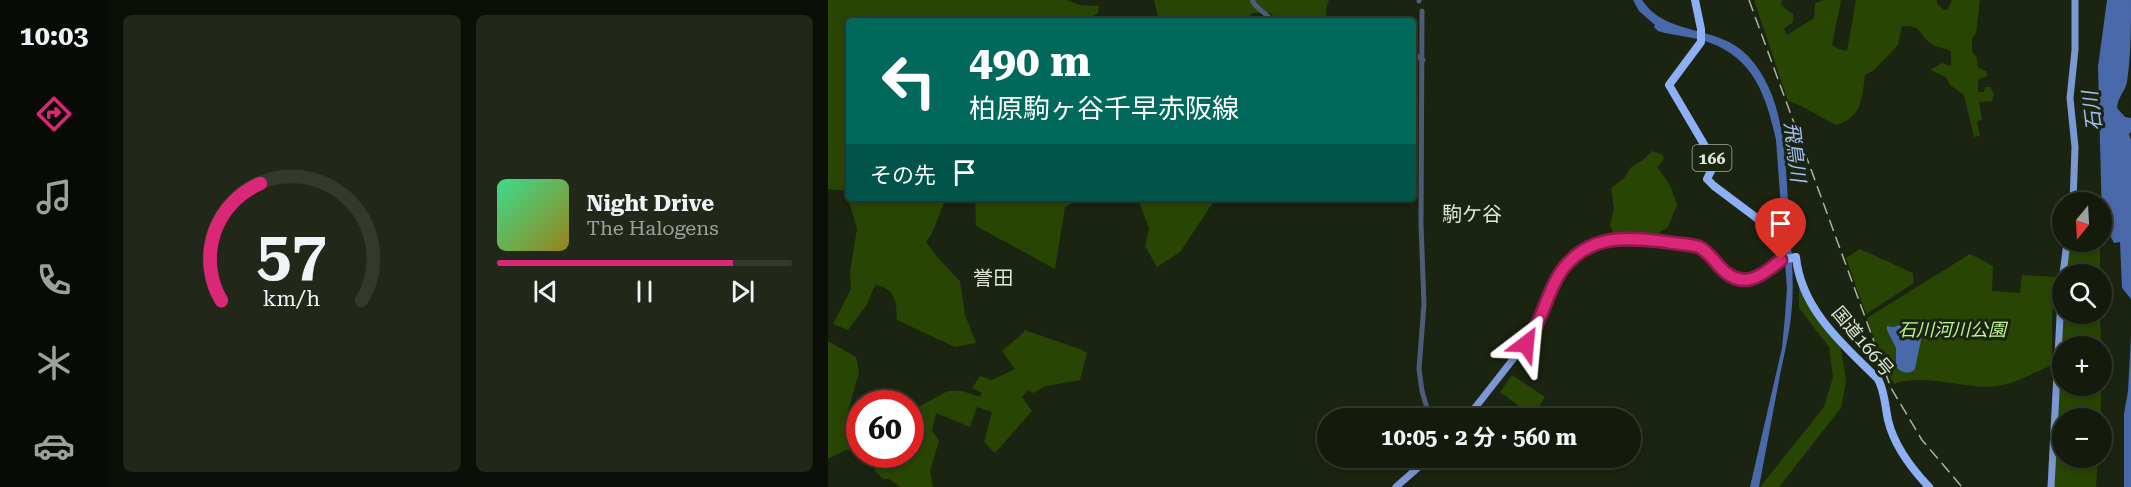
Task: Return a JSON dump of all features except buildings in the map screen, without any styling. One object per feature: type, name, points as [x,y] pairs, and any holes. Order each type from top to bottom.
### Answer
[{"type":"highway","name":"国道166号","points":[[1695,0],[1701,41],[1696,51],[1669,85],[1715,163],[1707,178],[1714,186],[1762,222],[1781,246],[1786,258],[1796,257],[1800,279],[1822,319],[1878,379],[1882,386],[1887,416],[1895,442],[1917,475],[1929,487]]},
{"type":"main road","points":[[2073,192],[2075,147],[2070,98],[2075,51],[2075,0]]},
{"type":"main road","points":[[1475,408],[1533,335],[1566,264],[1586,249],[1616,238],[1693,246],[1707,252],[1726,273],[1745,280],[1755,278],[1786,258]]},
{"type":"main road","points":[[2051,487],[2060,324]]},
{"type":"main road","points":[[1395,487],[1417,468]]},
{"type":"street","points":[[1252,0],[1270,18]]},
{"type":"street","points":[[1422,10],[1421,224],[1424,304],[1419,369],[1427,408]]},
{"type":"street","points":[[1416,55],[1423,60]]},
{"type":"green space","points":[[828,0],[1066,0],[1080,5],[1099,6],[1098,13],[1089,18],[846,18],[846,191],[828,189]]},
{"type":"green space","points":[[1154,0],[1329,0],[1326,9],[1327,18],[1276,18],[1270,13],[1252,13],[1249,18],[1158,18]]},
{"type":"green space","points":[[1754,0],[1782,0],[1781,5],[1793,14],[1793,22],[1784,29],[1787,35],[1814,18],[1815,3],[1825,0],[1841,0],[1832,45],[1847,51],[1856,0],[1937,0],[1937,4],[1944,10],[1948,9],[1952,0],[1980,0],[1976,33],[1972,38],[1972,52],[1977,59],[1978,67],[1987,72],[1987,76],[1978,80],[1978,92],[1984,92],[1985,87],[1990,87],[1994,94],[1992,101],[1979,102],[1982,120],[1977,121],[1980,136],[1974,137],[1964,95],[1950,85],[1946,77],[1930,70],[1942,63],[1951,66],[1951,51],[1931,44],[1913,27],[1902,26],[1898,45],[1874,70],[1865,75],[1859,106],[1856,112],[1845,121],[1837,125],[1788,101]]},
{"type":"green space","points":[[1652,151],[1663,155],[1664,159],[1657,167],[1670,185],[1677,205],[1668,227],[1651,238],[1614,235],[1610,225],[1614,209],[1611,188],[1625,177],[1630,168]]},
{"type":"green space","points":[[849,201],[945,201],[926,242],[960,281],[965,315],[976,343],[955,347],[897,320],[894,297],[887,289],[875,285],[866,306],[848,330],[833,324],[851,289],[850,272],[857,229]]},
{"type":"green space","points":[[975,201],[1075,201],[1065,207],[1055,269],[976,226]]},
{"type":"green space","points":[[1139,201],[1214,201],[1180,252],[1157,267],[1145,246],[1149,229]]},
{"type":"green space","points":[[1860,249],[1913,273],[1914,283],[1866,314],[1846,258]]},
{"type":"green space","points":[[2068,252],[2100,252],[2100,264],[2067,264]]},
{"type":"green space","name":"石川河川公園","points":[[1970,254],[1993,266],[1992,291],[2020,293],[2022,275],[2052,277],[2052,365],[2004,385],[1986,387],[1927,380],[1894,384],[1881,359],[1867,318]]},
{"type":"green space","points":[[1799,286],[1840,344],[1846,381],[1841,408],[1779,487],[1760,487],[1824,407],[1833,377],[1829,347],[1799,308]]},
{"type":"green space","points":[[2062,324],[2100,324],[2101,336],[2062,336]]},
{"type":"green space","points":[[1024,330],[1087,353],[1080,380],[1046,386],[1033,393],[1028,390],[1022,397],[1032,411],[995,453],[984,442],[992,412],[977,407],[970,427],[936,413],[932,430],[939,441],[930,471],[933,487],[901,487],[889,479],[883,479],[875,471],[875,468],[924,468],[924,404],[948,391],[962,391],[980,397],[982,393],[972,388],[980,376],[992,380],[1015,369],[1002,351]]},
{"type":"green space","points":[[828,341],[856,357],[859,372],[854,390],[846,390],[846,450],[828,459]]},
{"type":"green space","points":[[1512,375],[1545,397],[1538,408],[1522,408],[1500,392]]},
{"type":"green space","points":[[2058,396],[2101,396],[2101,408],[2057,408]]},
{"type":"green space","points":[[2053,468],[2097,468],[2096,487],[2052,487]]},
{"type":"water","points":[[1633,0],[1642,0],[1652,12],[1664,20],[1722,39],[1736,46],[1748,56],[1761,73],[1777,111],[1785,153],[1793,291],[1788,338],[1759,487],[1750,487],[1782,348],[1787,288],[1776,140],[1768,108],[1756,80],[1737,58],[1708,42],[1658,31],[1655,25],[1639,11]]},
{"type":"water","points":[[2107,0],[2131,0],[2128,72],[2126,85],[2117,108],[2125,117],[2131,118],[2129,134],[2131,140],[2131,299],[2122,288],[2120,242],[2114,243],[2112,239],[2112,192],[2101,192],[2098,67]]},
{"type":"water","points":[[1923,320],[1927,321],[1928,325],[1922,335],[1915,369],[1908,373],[1903,372],[1896,367],[1896,348],[1887,326],[1899,325],[1906,328]]},
{"type":"water","points":[[2131,336],[2131,487],[2124,487],[2124,414],[2128,391]]},
{"type":"railway","points":[[1749,0],[1891,388],[1922,440],[1962,487]]},
{"type":"district","name":"駒ケ谷","points":[[1472,214]]},
{"type":"district","name":"誉田","points":[[993,278]]},
{"type":"route","points":[[1526,344],[1533,335],[1566,264],[1586,249],[1605,241],[1630,238],[1701,248],[1726,273],[1734,278],[1745,280],[1755,278],[1781,260]]},
{"type":"water label","name":"石川","points":[[2092,111]]},
{"type":"water label","name":"飛鳥川","points":[[1795,152]]}]
